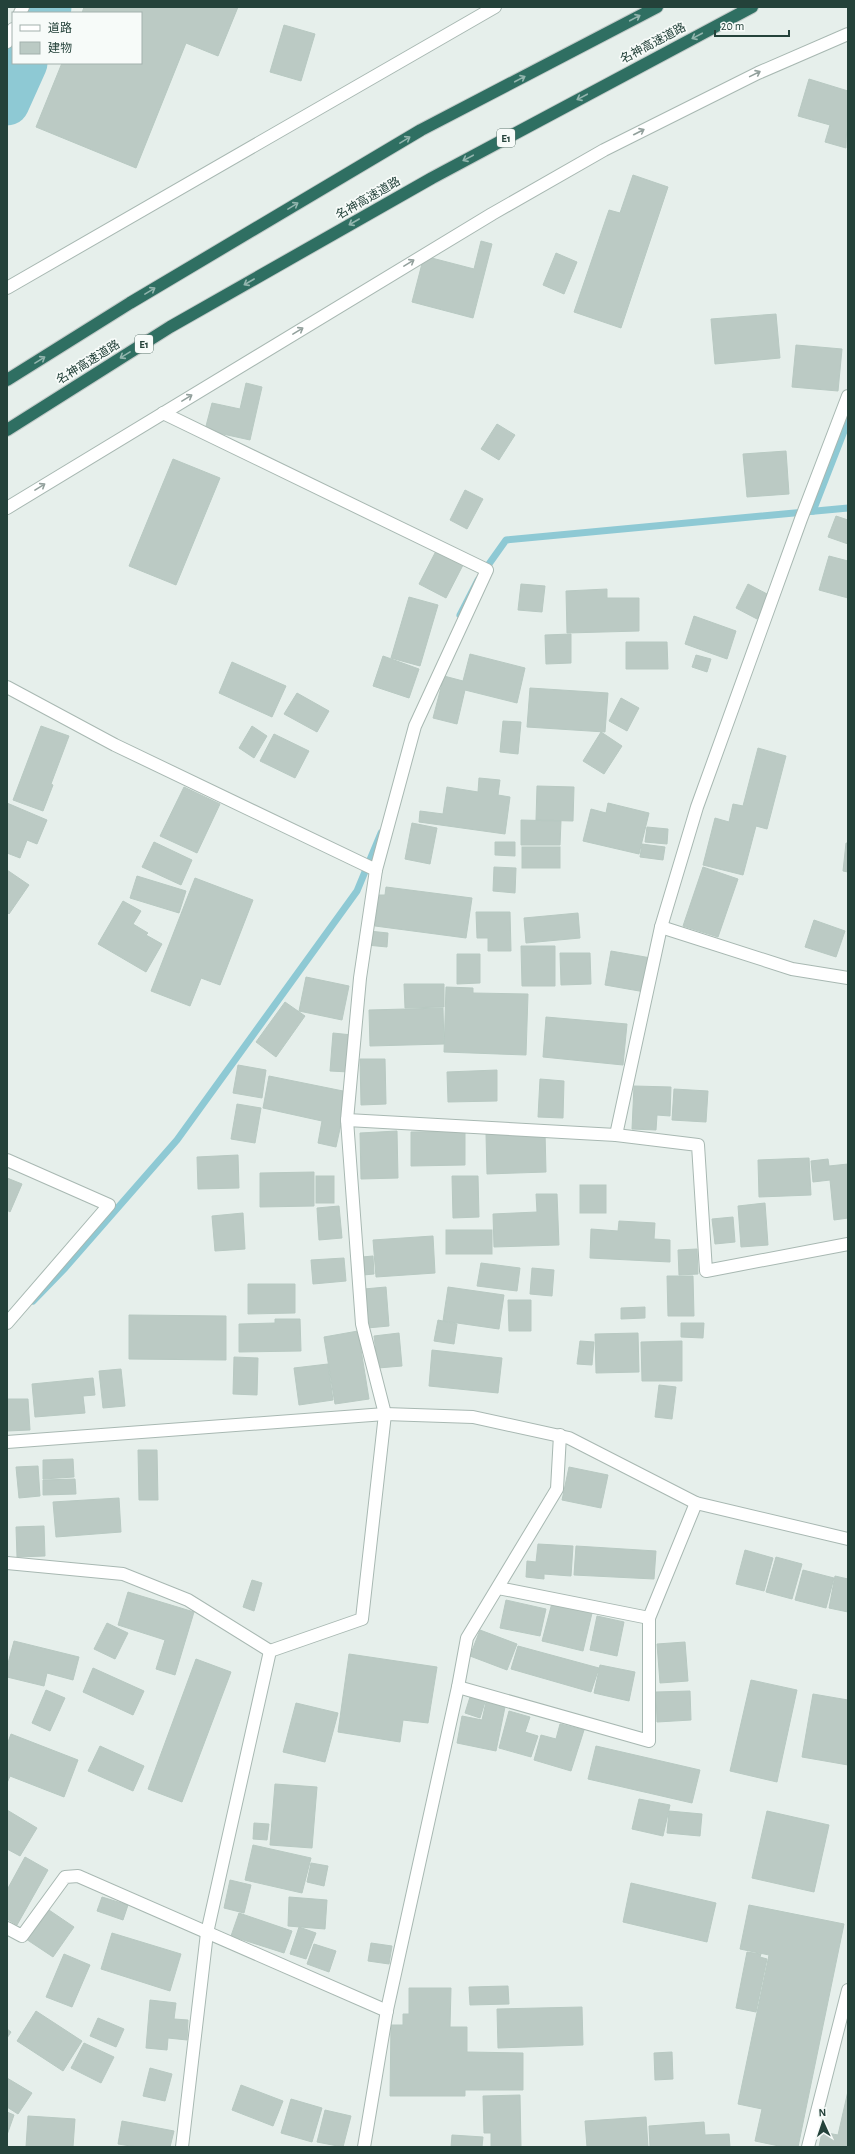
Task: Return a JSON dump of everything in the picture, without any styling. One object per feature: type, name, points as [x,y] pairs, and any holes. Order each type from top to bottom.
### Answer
[{"type":"highway","points":[[7,380],[130,303],[421,130],[656,7]]},
{"type":"highway","name":"名神高速道路","points":[[7,430],[170,327],[283,262],[432,178],[752,7]]},
{"type":"street","points":[[7,288],[495,7]]},
{"type":"street","points":[[7,42],[12,31]]},
{"type":"street","points":[[7,508],[492,214],[604,150],[758,73],[848,34]]},
{"type":"street","points":[[616,1135],[661,927],[697,807],[798,526],[848,396]]},
{"type":"street","points":[[163,413],[486,570],[415,726],[376,870],[360,978],[347,1120],[362,1324],[385,1414],[362,1619],[270,1651]]},
{"type":"street","points":[[7,687],[115,745],[376,870]]},
{"type":"street","points":[[661,927],[792,969],[848,978]]},
{"type":"street","points":[[347,1120],[616,1135],[698,1145],[706,1271],[848,1244]]},
{"type":"street","points":[[7,1160],[109,1205],[7,1323]]},
{"type":"street","points":[[7,1442],[385,1414],[473,1417],[568,1438],[696,1503],[848,1539]]},
{"type":"street","points":[[364,2147],[387,2011],[458,1687],[467,1638],[557,1489],[560,1436]]},
{"type":"street","points":[[458,1687],[649,1740],[649,1618],[696,1503]]},
{"type":"street","points":[[7,1563],[123,1574],[188,1600],[270,1651]]},
{"type":"street","points":[[498,1588],[649,1618]]},
{"type":"street","points":[[182,2147],[207,1933],[270,1651]]},
{"type":"street","points":[[7,1928],[22,1936],[65,1877],[78,1876],[387,2011]]},
{"type":"street","points":[[808,2147],[848,1990]]},
{"type":"building","points":[[84,7],[238,7],[218,56],[186,43],[136,168],[36,127],[62,64],[142,64],[142,12],[82,12]]},
{"type":"building","points":[[284,25],[315,34],[301,81],[270,72]]},
{"type":"building","points":[[809,79],[848,91],[846,148],[825,142],[830,125],[798,116]]},
{"type":"building","points":[[633,175],[668,187],[621,328],[574,312],[609,210],[620,213]]},
{"type":"building","points":[[481,241],[492,244],[473,318],[412,302],[424,256],[474,269]]},
{"type":"building","points":[[556,253],[577,262],[564,294],[543,285]]},
{"type":"building","points":[[776,314],[780,358],[715,364],[711,319]]},
{"type":"building","points":[[796,345],[842,349],[838,391],[792,387]]},
{"type":"building","points":[[246,383],[262,387],[250,440],[205,430],[212,403],[240,409]]},
{"type":"building","points":[[497,424],[515,435],[499,460],[481,449]]},
{"type":"building","points":[[786,451],[789,494],[747,497],[743,454]]},
{"type":"building","points":[[173,459],[220,478],[176,585],[129,566]]},
{"type":"building","points":[[465,490],[483,499],[467,529],[450,520]]},
{"type":"building","points":[[836,516],[848,520],[848,544],[828,537]]},
{"type":"building","points":[[436,551],[463,565],[446,598],[419,584]]},
{"type":"building","points":[[829,556],[848,561],[848,598],[819,590]]},
{"type":"building","points":[[521,584],[545,586],[542,612],[518,610]]},
{"type":"building","points":[[748,584],[769,595],[757,619],[736,608]]},
{"type":"building","points":[[607,589],[607,598],[639,598],[639,631],[567,633],[566,591]]},
{"type":"building","points":[[409,597],[438,605],[420,666],[391,658]]},
{"type":"building","points":[[694,616],[736,631],[727,659],[685,644]]},
{"type":"building","points":[[571,634],[571,663],[546,664],[545,635]]},
{"type":"building","points":[[626,642],[667,642],[668,669],[626,669]]},
{"type":"building","points":[[470,654],[525,668],[517,703],[465,690],[457,724],[433,718],[444,676],[463,681]]},
{"type":"building","points":[[696,655],[711,659],[707,672],[692,667]]},
{"type":"building","points":[[383,656],[419,669],[409,698],[373,686]]},
{"type":"building","points":[[232,662],[286,686],[272,717],[219,693]]},
{"type":"building","points":[[530,688],[608,693],[605,732],[527,727]]},
{"type":"building","points":[[297,693],[329,711],[317,732],[284,714]]},
{"type":"building","points":[[621,698],[639,708],[627,731],[609,721]]},
{"type":"building","points":[[503,721],[521,722],[518,754],[500,752]]},
{"type":"building","points":[[41,726],[69,736],[51,784],[53,785],[43,811],[13,800]]},
{"type":"building","points":[[252,726],[267,736],[254,758],[239,748]]},
{"type":"building","points":[[601,732],[622,746],[604,774],[583,761]]},
{"type":"building","points":[[274,734],[309,751],[295,778],[260,761]]},
{"type":"building","points":[[758,748],[786,756],[767,829],[756,826],[743,875],[703,865],[715,818],[729,822],[733,804],[743,806]]},
{"type":"building","points":[[479,778],[500,780],[498,795],[510,797],[505,834],[419,822],[420,811],[443,814],[447,787],[478,792]]},
{"type":"building","points":[[537,786],[574,787],[573,821],[536,820]]},
{"type":"building","points":[[184,787],[220,804],[197,853],[160,836]]},
{"type":"building","points":[[7,803],[47,820],[37,844],[27,840],[20,858],[7,853]]},
{"type":"building","points":[[608,803],[649,813],[639,854],[583,841],[591,809],[606,813]]},
{"type":"building","points":[[521,820],[561,821],[560,845],[521,845]]},
{"type":"building","points":[[412,823],[437,828],[430,864],[405,859]]},
{"type":"building","points":[[647,827],[668,829],[667,844],[645,842]]},
{"type":"building","points":[[154,842],[192,860],[181,885],[142,867]]},
{"type":"building","points":[[495,842],[515,842],[515,856],[495,855]]},
{"type":"building","points":[[846,843],[848,843],[848,872],[843,871]]},
{"type":"building","points":[[642,844],[665,847],[663,860],[640,857]]},
{"type":"building","points":[[522,847],[560,847],[560,868],[522,868]]},
{"type":"building","points":[[494,867],[516,868],[515,893],[493,891]]},
{"type":"building","points":[[703,867],[738,879],[718,937],[683,926]]},
{"type":"building","points":[[7,870],[29,885],[9,914],[7,912]]},
{"type":"building","points":[[137,876],[186,891],[179,913],[130,898]]},
{"type":"building","points":[[195,878],[253,900],[220,985],[201,978],[190,1006],[151,991]]},
{"type":"building","points":[[386,887],[472,898],[466,938],[375,926],[379,895],[385,895]]},
{"type":"building","points":[[123,901],[141,911],[133,924],[148,933],[146,935],[162,944],[146,972],[98,944]]},
{"type":"building","points":[[476,912],[510,912],[511,951],[488,951],[488,938],[477,938]]},
{"type":"building","points":[[578,913],[580,938],[526,943],[524,918]]},
{"type":"building","points":[[814,920],[845,931],[836,957],[805,947]]},
{"type":"building","points":[[369,931],[388,933],[387,947],[367,945]]},
{"type":"building","points":[[521,946],[555,946],[555,986],[522,986]]},
{"type":"building","points":[[611,951],[651,958],[645,992],[605,985]]},
{"type":"building","points":[[560,953],[590,953],[591,984],[561,985]]},
{"type":"building","points":[[457,954],[480,954],[480,983],[457,984]]},
{"type":"building","points":[[306,977],[349,986],[342,1020],[299,1011]]},
{"type":"building","points":[[404,984],[444,984],[444,1007],[405,1008]]},
{"type":"building","points":[[446,987],[473,988],[473,993],[528,994],[526,1055],[444,1052]]},
{"type":"building","points":[[285,1002],[305,1016],[276,1057],[256,1042]]},
{"type":"building","points":[[443,1008],[444,1044],[370,1046],[369,1010]]},
{"type":"building","points":[[546,1017],[627,1024],[623,1065],[543,1057]]},
{"type":"building","points":[[333,1033],[352,1035],[349,1072],[330,1071]]},
{"type":"building","points":[[360,1059],[385,1059],[386,1104],[361,1105]]},
{"type":"building","points":[[238,1065],[266,1070],[262,1098],[233,1093]]},
{"type":"building","points":[[497,1070],[497,1101],[448,1102],[447,1072]]},
{"type":"building","points":[[269,1076],[348,1092],[336,1147],[318,1143],[322,1121],[263,1108]]},
{"type":"building","points":[[540,1079],[564,1081],[563,1118],[538,1117]]},
{"type":"building","points":[[634,1086],[671,1087],[670,1116],[657,1115],[656,1130],[632,1129]]},
{"type":"building","points":[[674,1089],[708,1091],[706,1122],[672,1120]]},
{"type":"building","points":[[237,1104],[261,1108],[255,1143],[231,1139]]},
{"type":"building","points":[[397,1131],[398,1178],[361,1179],[360,1133]]},
{"type":"building","points":[[465,1131],[465,1165],[411,1166],[411,1132]]},
{"type":"building","points":[[545,1132],[546,1172],[487,1174],[486,1134]]},
{"type":"building","points":[[238,1155],[239,1188],[198,1189],[197,1157]]},
{"type":"building","points":[[809,1158],[811,1195],[759,1197],[758,1160]]},
{"type":"building","points":[[828,1159],[829,1166],[848,1164],[848,1218],[834,1220],[830,1180],[813,1182],[811,1161]]},
{"type":"building","points":[[314,1172],[314,1206],[260,1207],[260,1173]]},
{"type":"building","points":[[316,1176],[334,1176],[334,1203],[316,1203]]},
{"type":"building","points":[[452,1176],[478,1176],[479,1217],[453,1218]]},
{"type":"building","points":[[7,1178],[22,1184],[10,1212],[7,1210]]},
{"type":"building","points":[[580,1185],[606,1185],[606,1213],[580,1213]]},
{"type":"building","points":[[536,1194],[557,1194],[559,1245],[494,1247],[493,1214],[537,1212]]},
{"type":"building","points":[[765,1203],[768,1245],[741,1247],[738,1206]]},
{"type":"building","points":[[339,1206],[342,1238],[319,1240],[317,1208]]},
{"type":"building","points":[[243,1213],[245,1249],[215,1251],[212,1216]]},
{"type":"building","points":[[733,1217],[735,1242],[715,1244],[712,1219]]},
{"type":"building","points":[[619,1221],[655,1223],[654,1239],[670,1240],[670,1262],[590,1258],[591,1229],[618,1231]]},
{"type":"building","points":[[446,1230],[492,1230],[492,1254],[446,1254]]},
{"type":"building","points":[[433,1236],[435,1273],[376,1277],[373,1240]]},
{"type":"building","points":[[697,1249],[698,1274],[679,1275],[678,1250]]},
{"type":"building","points":[[373,1256],[374,1274],[363,1275],[362,1257]]},
{"type":"building","points":[[344,1258],[346,1281],[313,1284],[311,1260]]},
{"type":"building","points":[[481,1263],[520,1268],[517,1291],[477,1286]]},
{"type":"building","points":[[532,1268],[554,1270],[552,1296],[530,1294]]},
{"type":"building","points":[[667,1276],[693,1276],[694,1316],[668,1316]]},
{"type":"building","points":[[248,1284],[295,1284],[295,1313],[248,1314]]},
{"type":"building","points":[[386,1287],[389,1326],[367,1328],[364,1289]]},
{"type":"building","points":[[448,1287],[504,1295],[499,1329],[443,1321]]},
{"type":"building","points":[[508,1300],[531,1300],[531,1331],[509,1331]]},
{"type":"building","points":[[645,1307],[645,1318],[621,1319],[621,1308]]},
{"type":"building","points":[[129,1315],[226,1316],[226,1360],[129,1359]]},
{"type":"building","points":[[275,1319],[300,1319],[301,1351],[239,1352],[239,1324],[275,1323]]},
{"type":"building","points":[[438,1320],[457,1324],[454,1344],[434,1341]]},
{"type":"building","points":[[681,1323],[704,1323],[703,1338],[681,1337]]},
{"type":"building","points":[[358,1331],[369,1399],[335,1404],[324,1337]]},
{"type":"building","points":[[399,1333],[402,1366],[378,1368],[374,1336]]},
{"type":"building","points":[[638,1333],[639,1372],[596,1373],[595,1334]]},
{"type":"building","points":[[580,1341],[594,1342],[592,1365],[577,1364]]},
{"type":"building","points":[[682,1341],[682,1381],[642,1381],[641,1342]]},
{"type":"building","points":[[432,1350],[502,1358],[498,1393],[429,1386]]},
{"type":"building","points":[[234,1357],[258,1358],[257,1395],[233,1394]]},
{"type":"building","points":[[328,1364],[333,1400],[299,1405],[294,1368]]},
{"type":"building","points":[[121,1369],[125,1406],[103,1408],[99,1371]]},
{"type":"building","points":[[93,1378],[95,1395],[83,1396],[85,1413],[35,1417],[32,1384]]},
{"type":"building","points":[[659,1385],[676,1387],[672,1419],[655,1417]]},
{"type":"building","points":[[7,1399],[28,1399],[30,1430],[7,1431]]},
{"type":"building","points":[[138,1450],[157,1450],[158,1500],[139,1500]]},
{"type":"building","points":[[73,1459],[74,1477],[43,1479],[43,1460]]},
{"type":"building","points":[[38,1466],[40,1496],[19,1498],[16,1467]]},
{"type":"building","points":[[569,1467],[608,1475],[601,1508],[562,1500]]},
{"type":"building","points":[[75,1479],[76,1494],[43,1495],[43,1480]]},
{"type":"building","points":[[119,1498],[121,1532],[56,1537],[53,1502]]},
{"type":"building","points":[[44,1526],[45,1556],[17,1557],[16,1527]]},
{"type":"building","points":[[538,1544],[573,1546],[571,1576],[544,1574],[544,1579],[526,1577],[527,1561],[536,1562]]},
{"type":"building","points":[[576,1546],[656,1551],[654,1579],[574,1575]]},
{"type":"building","points":[[745,1550],[773,1558],[764,1591],[736,1584]]},
{"type":"building","points":[[776,1557],[802,1564],[792,1599],[766,1592]]},
{"type":"building","points":[[803,1570],[834,1578],[826,1608],[795,1600]]},
{"type":"building","points":[[835,1576],[848,1579],[848,1612],[829,1608]]},
{"type":"building","points":[[252,1580],[262,1583],[254,1611],[243,1607]]},
{"type":"building","points":[[128,1592],[194,1612],[175,1675],[156,1669],[165,1640],[118,1625]]},
{"type":"building","points":[[506,1600],[546,1609],[540,1636],[500,1628]]},
{"type":"building","points":[[552,1603],[592,1613],[583,1651],[542,1641]]},
{"type":"building","points":[[597,1616],[624,1622],[617,1656],[590,1650]]},
{"type":"building","points":[[107,1623],[128,1633],[115,1659],[94,1649]]},
{"type":"building","points":[[480,1630],[517,1644],[507,1670],[470,1656]]},
{"type":"building","points":[[14,1641],[79,1657],[73,1680],[47,1673],[44,1686],[7,1677],[7,1667]]},
{"type":"building","points":[[685,1642],[688,1681],[660,1683],[657,1644]]},
{"type":"building","points":[[518,1646],[599,1668],[591,1692],[511,1669]]},
{"type":"building","points":[[349,1654],[437,1667],[428,1723],[403,1720],[400,1742],[338,1732]]},
{"type":"building","points":[[196,1659],[231,1672],[182,1802],[148,1789]]},
{"type":"building","points":[[600,1665],[635,1672],[629,1701],[594,1693]]},
{"type":"building","points":[[93,1668],[144,1691],[133,1715],[83,1692]]},
{"type":"building","points":[[751,1680],[797,1690],[777,1782],[730,1771]]},
{"type":"building","points":[[46,1690],[65,1698],[50,1731],[32,1723]]},
{"type":"building","points":[[690,1691],[691,1720],[657,1722],[656,1692]]},
{"type":"building","points":[[813,1694],[848,1700],[848,1765],[802,1757]]},
{"type":"building","points":[[470,1697],[485,1702],[480,1718],[465,1713]]},
{"type":"building","points":[[486,1702],[505,1707],[496,1751],[457,1743],[462,1716],[482,1720]]},
{"type":"building","points":[[296,1703],[338,1713],[325,1762],[283,1752]]},
{"type":"building","points":[[509,1711],[530,1717],[525,1732],[538,1736],[531,1757],[499,1748]]},
{"type":"building","points":[[560,1724],[584,1730],[571,1771],[534,1760],[541,1735],[556,1739]]},
{"type":"building","points":[[11,1734],[78,1760],[64,1797],[10,1776],[7,1783],[7,1745]]},
{"type":"building","points":[[100,1746],[144,1766],[133,1791],[88,1771]]},
{"type":"building","points":[[596,1746],[700,1770],[692,1803],[588,1779]]},
{"type":"building","points":[[275,1784],[317,1787],[312,1848],[270,1845]]},
{"type":"building","points":[[639,1799],[670,1805],[663,1836],[632,1829]]},
{"type":"building","points":[[7,1810],[37,1828],[20,1856],[7,1849]]},
{"type":"building","points":[[669,1811],[702,1814],[700,1836],[667,1833]]},
{"type":"building","points":[[767,1811],[829,1825],[814,1892],[752,1878]]},
{"type":"building","points":[[254,1823],[269,1824],[267,1840],[253,1839]]},
{"type":"building","points":[[253,1845],[311,1858],[302,1893],[245,1880]]},
{"type":"building","points":[[25,1857],[48,1870],[17,1925],[7,1919],[7,1890]]},
{"type":"building","points":[[311,1863],[328,1866],[324,1886],[307,1882]]},
{"type":"building","points":[[230,1880],[251,1885],[244,1913],[224,1908]]},
{"type":"building","points":[[631,1883],[716,1903],[707,1942],[623,1922]]},
{"type":"building","points":[[102,1897],[128,1905],[123,1920],[97,1911]]},
{"type":"building","points":[[289,1897],[327,1900],[325,1929],[288,1926]]},
{"type":"building","points":[[749,1905],[844,1924],[798,2147],[784,2147],[755,2141],[762,2109],[738,2104],[769,1955],[740,1949]]},
{"type":"building","points":[[46,1908],[74,1927],[53,1957],[26,1939]]},
{"type":"building","points":[[239,1913],[292,1931],[284,1953],[231,1936]]},
{"type":"building","points":[[299,1927],[316,1933],[306,1959],[290,1954]]},
{"type":"building","points":[[112,1933],[181,1954],[170,1991],[101,1969]]},
{"type":"building","points":[[371,1943],[392,1946],[389,1964],[368,1961]]},
{"type":"building","points":[[314,1944],[336,1951],[329,1972],[307,1964]]},
{"type":"building","points":[[747,1952],[761,1954],[760,1957],[767,1959],[756,2012],[736,2008]]},
{"type":"building","points":[[64,1954],[90,1965],[72,2007],[46,1997]]},
{"type":"building","points":[[508,1986],[509,2004],[470,2005],[469,1987]]},
{"type":"building","points":[[409,1988],[451,1988],[450,2027],[467,2027],[467,2052],[523,2053],[523,2090],[465,2090],[465,2096],[390,2096],[391,2025],[403,2025],[403,2014],[409,2014]]},
{"type":"building","points":[[150,2000],[176,2003],[174,2019],[188,2020],[187,2040],[168,2038],[167,2050],[146,2048]]},
{"type":"building","points":[[582,2007],[583,2045],[498,2048],[497,2009]]},
{"type":"building","points":[[36,2011],[82,2041],[63,2071],[17,2041]]},
{"type":"building","points":[[98,2018],[124,2029],[116,2047],[90,2036]]},
{"type":"building","points":[[7,2029],[11,2032],[7,2038]]},
{"type":"building","points":[[84,2043],[114,2057],[101,2083],[71,2068]]},
{"type":"building","points":[[672,2052],[673,2079],[655,2080],[654,2053]]},
{"type":"building","points":[[150,2068],[172,2074],[165,2101],[143,2096]]},
{"type":"building","points":[[7,2078],[32,2093],[18,2114],[7,2107]]},
{"type":"building","points":[[241,2085],[283,2101],[273,2126],[232,2110]]},
{"type":"building","points":[[848,2091],[848,2147],[819,2147],[822,2132],[838,2135]]},
{"type":"building","points":[[520,2095],[521,2147],[491,2147],[491,2133],[484,2133],[483,2096]]},
{"type":"building","points":[[291,2099],[322,2108],[312,2142],[281,2133]]},
{"type":"building","points":[[325,2110],[351,2116],[343,2147],[317,2142]]},
{"type":"building","points":[[7,2112],[14,2115],[7,2135]]},
{"type":"building","points":[[28,2116],[75,2119],[73,2147],[26,2147]]},
{"type":"building","points":[[646,2117],[648,2147],[587,2147],[585,2121]]},
{"type":"building","points":[[122,2121],[174,2131],[170,2147],[137,2147],[118,2144]]},
{"type":"building","points":[[704,2122],[705,2135],[729,2134],[730,2147],[650,2147],[649,2126]]},
{"type":"building","points":[[452,2135],[483,2137],[482,2147],[451,2147]]},
{"type":"waterway","points":[[47,12],[49,7]]},
{"type":"waterway","points":[[7,103],[25,64]]},
{"type":"waterway","points":[[813,511],[848,421]]},
{"type":"waterway","points":[[484,571],[506,540],[848,508]]},
{"type":"waterway","points":[[460,615],[478,580]]},
{"type":"waterway","points":[[33,1301],[65,1268],[177,1140],[357,891],[381,833]]}]
